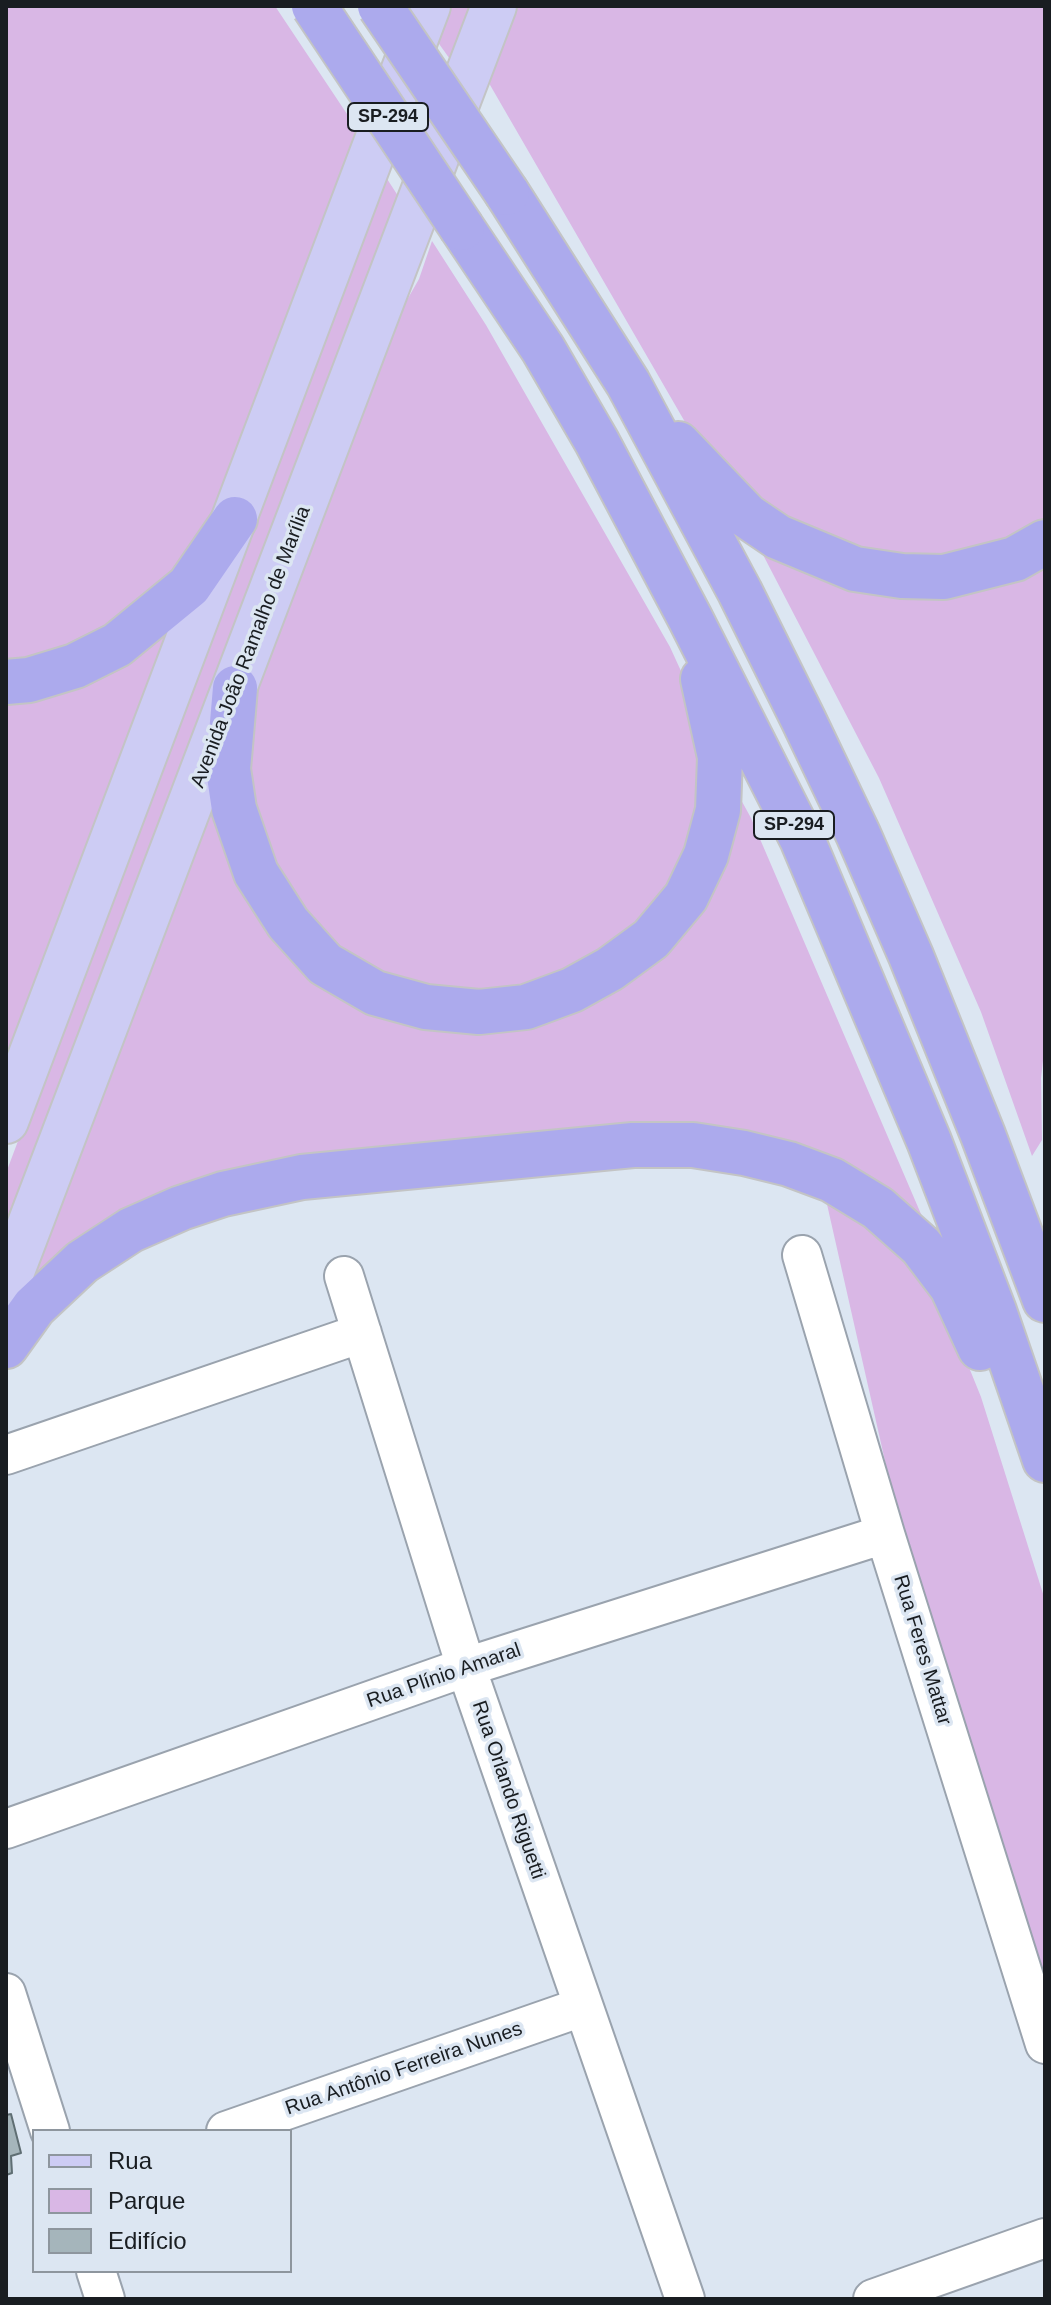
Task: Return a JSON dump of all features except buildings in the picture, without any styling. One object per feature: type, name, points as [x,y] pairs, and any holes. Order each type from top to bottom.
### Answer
[{"type":"highway","name":"SP-294","points":[[314,6],[543,349],[597,442],[802,839],[929,1141],[994,1311],[1045,1460]]},
{"type":"highway","name":"SP-294","points":[[380,6],[507,193],[628,383],[740,592],[858,834],[911,956],[1045,1300]]},
{"type":"highway","points":[[628,383],[690,459],[747,516],[778,537],[815,555],[855,569],[902,576],[944,577],[1015,559],[1045,542]]},
{"type":"highway","points":[[6,682],[29,680],[75,666],[117,645],[154,618],[189,586],[235,519]]},
{"type":"highway","points":[[235,688],[228,769],[234,809],[256,873],[288,923],[325,964],[375,993],[426,1007],[479,1012],[526,1007],[572,990],[610,969],[651,939],[686,897],[706,855],[718,810],[720,757],[690,618]]},
{"type":"highway","points":[[6,1346],[34,1307],[82,1262],[131,1230],[223,1194],[302,1177],[633,1145],[693,1145],[789,1164],[832,1180],[878,1208],[921,1246],[952,1287],[1045,1489]]},
{"type":"main road","points":[[6,1121],[428,6]]},
{"type":"main road","name":"Avenida João Ramalho de Marília","points":[[6,1287],[494,6]]},
{"type":"street","name":"Rua Feres Mattar","points":[[802,1255],[885,1534],[1045,2044]]},
{"type":"street","name":"Rua Orlando Riguetti","points":[[344,1276],[466,1667],[685,2299]]},
{"type":"street","points":[[6,1455],[362,1333]]},
{"type":"street","name":"Rua Plínio Amaral","points":[[6,1829],[466,1667],[885,1534]]},
{"type":"street","points":[[6,1993],[49,2129]]},
{"type":"street","name":"Rua Antônio Ferreira Nunes","points":[[232,2129],[582,2007]]},
{"type":"street","points":[[873,2299],[1045,2238]]},
{"type":"street","points":[[97,2273],[105,2299]]},
{"type":"green space","points":[[6,6],[275,6],[357,129],[221,503],[201,548],[110,635],[6,670]]},
{"type":"green space","points":[[443,6],[474,6],[452,62],[432,34]]},
{"type":"green space","points":[[514,6],[1045,6],[1045,527],[916,568],[768,520],[696,441],[486,78]]},
{"type":"green space","points":[[382,171],[400,199],[6,1235],[6,1173]]},
{"type":"green space","points":[[432,241],[486,325],[670,647],[686,682],[708,783],[689,867],[634,937],[501,999],[403,990],[316,935],[258,844],[244,724],[403,307],[419,279]]},
{"type":"green space","points":[[760,549],[819,578],[868,591],[1045,561],[1045,1043],[1041,1078],[1042,1140],[1032,1156],[981,1012],[879,778]]},
{"type":"green space","points":[[177,617],[6,1070],[6,695]]},
{"type":"green space","points":[[734,787],[751,818],[933,1242],[803,1155],[281,1168],[22,1301],[216,799],[274,940],[537,1025],[579,1012],[612,994],[647,966]]},
{"type":"green space","points":[[824,1191],[896,1240],[951,1323],[981,1397],[1045,1600],[1045,1979],[897,1514]]}]
